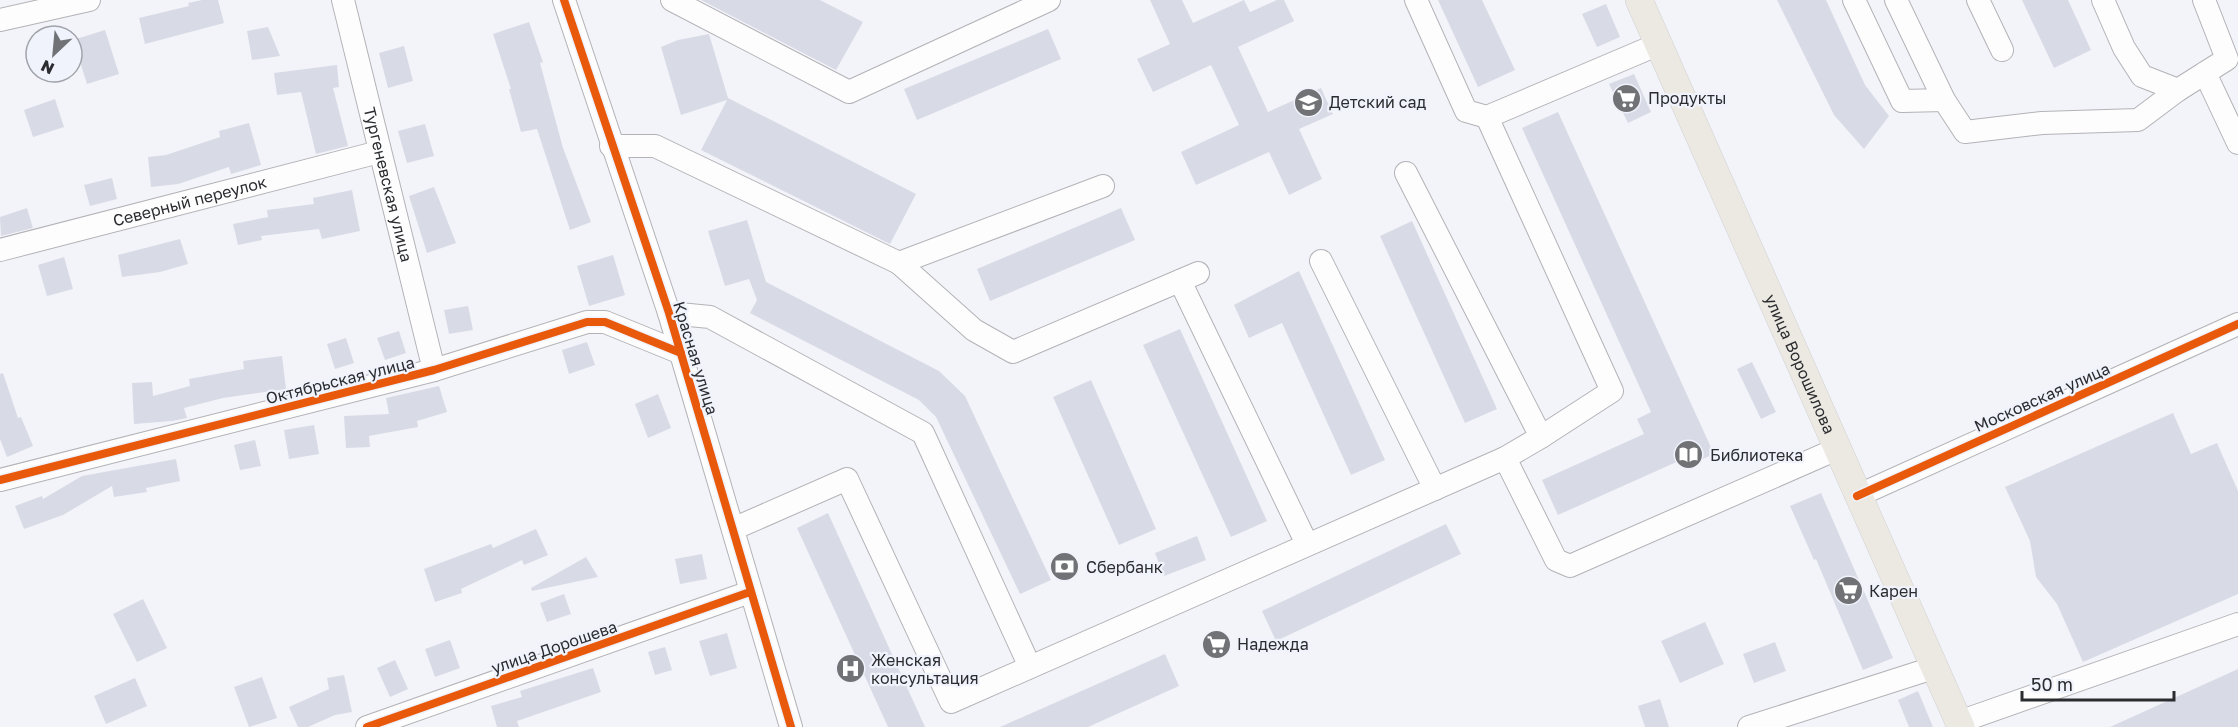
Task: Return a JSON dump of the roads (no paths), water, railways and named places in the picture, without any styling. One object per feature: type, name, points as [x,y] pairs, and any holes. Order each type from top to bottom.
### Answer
[{"type":"main road","name":"улица Ворошилова","points":[[1639,0],[1960,725]]},
{"type":"street","points":[[0,20],[89,0]]},
{"type":"street","name":"Тургеневская улица","points":[[343,0],[434,370]]},
{"type":"street","name":"Красная улица","points":[[564,0],[611,146],[669,313],[791,727]]},
{"type":"street","points":[[672,0],[849,92],[1049,0]]},
{"type":"street","points":[[1416,0],[1466,111],[1487,117],[1659,44]]},
{"type":"street","points":[[1854,0],[1902,101],[1944,100]]},
{"type":"street","points":[[1896,0],[1944,100],[1965,132],[2042,123],[2138,120],[2178,90],[2227,59],[2204,0]]},
{"type":"street","points":[[1978,0],[2002,50]]},
{"type":"street","points":[[2103,0],[2124,48],[2142,76],[2178,90]]},
{"type":"street","points":[[2205,73],[2238,143]]},
{"type":"street","points":[[732,529],[847,479],[951,702],[1505,458],[1612,391],[1487,117]]},
{"type":"street","points":[[611,146],[655,146],[899,263],[974,330],[1013,352],[1189,277],[1307,544]]},
{"type":"street","name":"Северный переулок","points":[[0,250],[380,152]]},
{"type":"street","points":[[1406,173],[1540,437]]},
{"type":"street","points":[[899,263],[1103,186]]},
{"type":"street","points":[[1321,261],[1435,489]]},
{"type":"street","points":[[669,313],[710,317],[924,434],[1030,667]]},
{"type":"street","name":"Октябрьская улица","points":[[0,480],[434,370],[596,321],[614,325],[681,353]]},
{"type":"street","name":"Московская улица","points":[[1857,496],[2238,324]]},
{"type":"street","points":[[1505,458],[1556,560],[1570,566],[1836,449]]},
{"type":"street","name":"улица Дорошева","points":[[367,727],[750,592]]},
{"type":"street","points":[[1960,725],[2238,624]]},
{"type":"street","points":[[1749,727],[1936,668]]},
{"type":"place","name":"Продукты","points":[[1627,98]]},
{"type":"place","name":"Детский сад","points":[[1308,102]]},
{"type":"place","name":"Библиотека","points":[[1689,455]]},
{"type":"place","name":"Сбербанк","points":[[1065,567]]},
{"type":"place","name":"Карен","points":[[1848,591]]},
{"type":"place","name":"Надежда","points":[[1216,644]]},
{"type":"place","name":"Женская консультация","points":[[850,669]]}]
